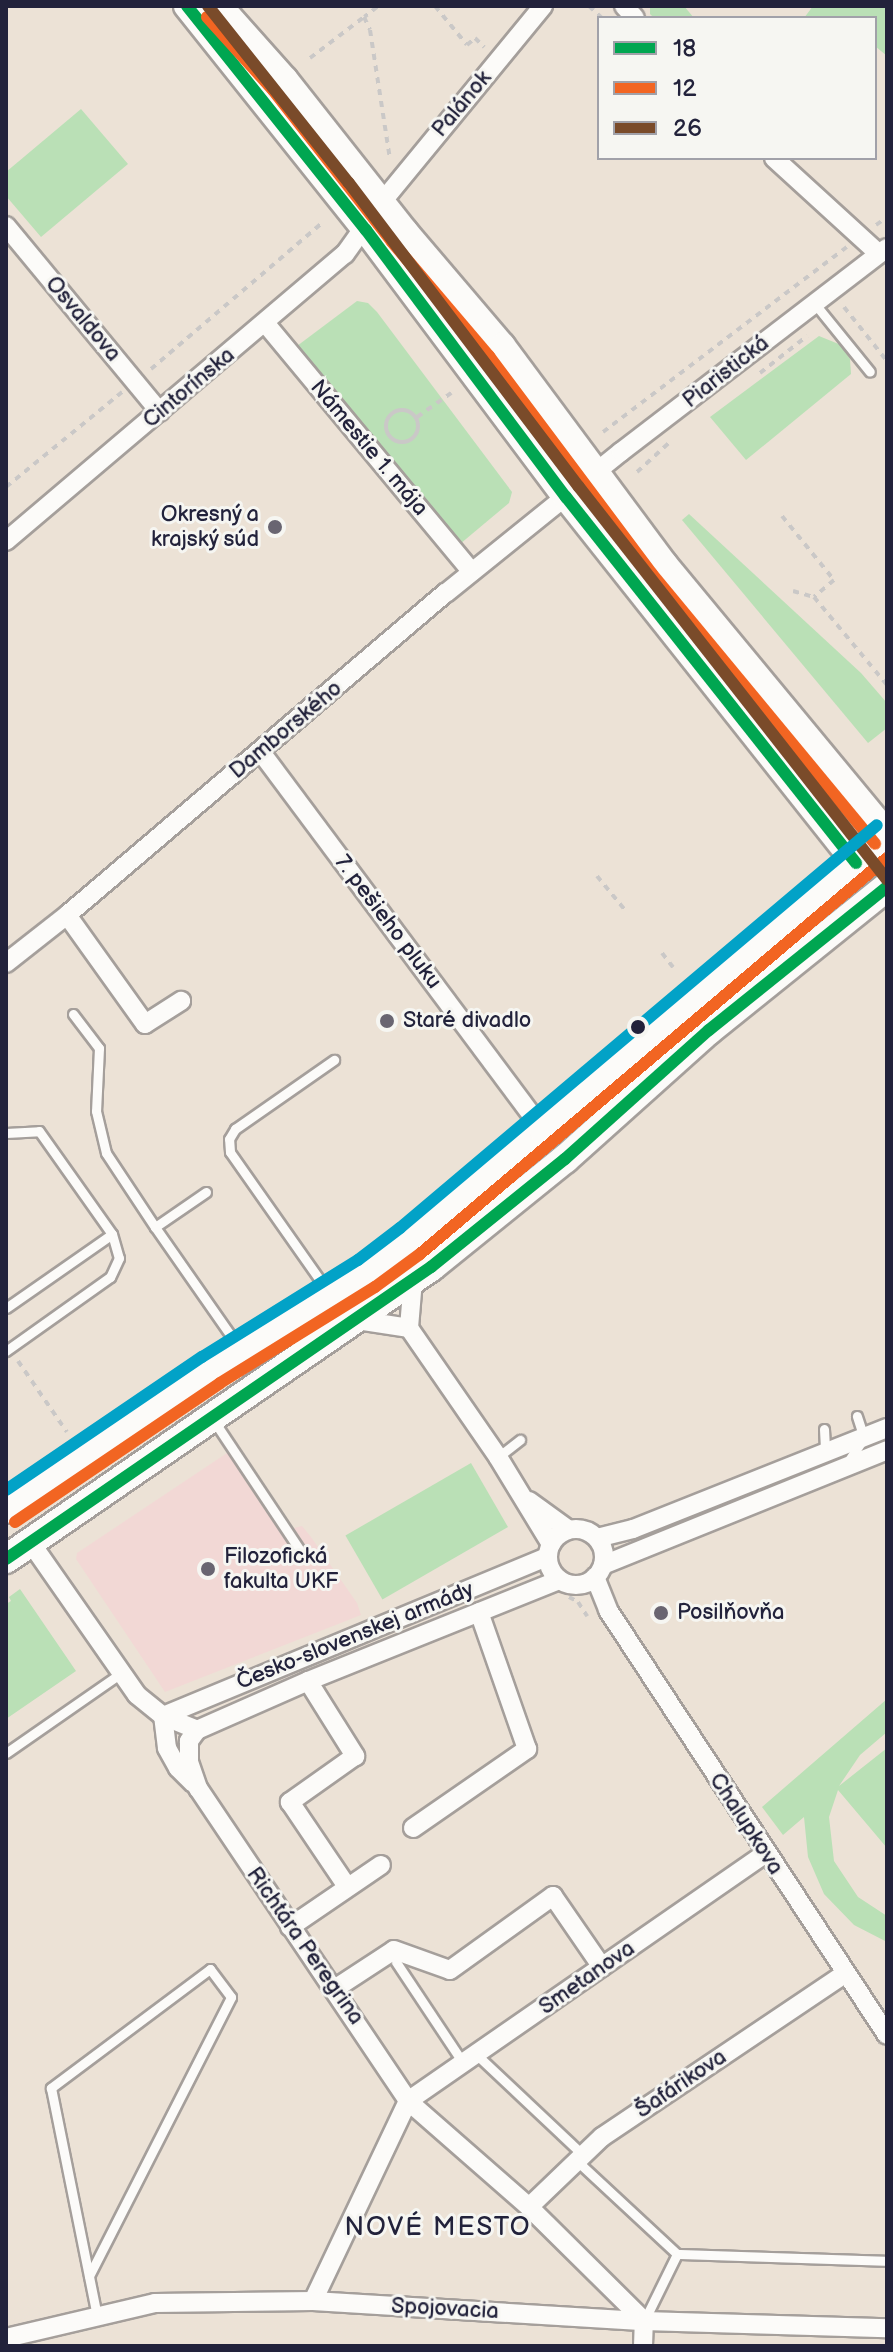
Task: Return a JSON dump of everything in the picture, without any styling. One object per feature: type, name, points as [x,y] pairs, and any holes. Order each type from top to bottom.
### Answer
[{"type":"main road","points":[[6,1559],[413,1280],[565,1159],[709,1030],[884,896],[566,497],[366,230],[187,6]]},
{"type":"main road","points":[[31,1543],[6,1508],[410,1241],[544,1131],[887,835],[664,564],[502,346],[285,80],[219,6]]},
{"type":"main road","points":[[544,1131],[565,1159]]},
{"type":"street","name":"Palánok","points":[[366,230],[382,202],[543,6]]},
{"type":"street","points":[[776,160],[861,237],[883,251]]},
{"type":"street","name":"Osvaldova","points":[[6,226],[160,412]]},
{"type":"street","name":"Cintorínska","points":[[6,541],[266,324],[345,254],[366,230]]},
{"type":"street","name":"Piaristická","points":[[566,497],[883,251]]},
{"type":"street","name":"Námestie 1. mája","points":[[266,324],[472,572]]},
{"type":"street","name":"Damborského","points":[[6,963],[67,915],[472,572],[566,497]]},
{"type":"street","name":"7. pešieho pluku","points":[[261,752],[544,1131]]},
{"type":"street","points":[[67,915],[145,1024],[181,1001]]},
{"type":"street","points":[[413,1280],[409,1328],[522,1495],[567,1587],[887,1450]]},
{"type":"street","points":[[357,1320],[409,1328]]},
{"type":"street","points":[[597,1538],[633,1529],[887,1428]]},
{"type":"street","points":[[522,1495],[569,1530],[584,1530],[597,1538],[602,1546],[599,1571]]},
{"type":"street","points":[[549,1551],[569,1530]]},
{"type":"street","points":[[31,1543],[137,1695],[163,1716],[197,1730]]},
{"type":"street","name":"Česko-slovenskej armády","points":[[163,1716],[549,1551]]},
{"type":"street","name":"Chalupkova","points":[[599,1571],[608,1610],[765,1854],[887,2035]]},
{"type":"street","name":"Chalupkova","points":[[567,1587],[608,1610]]},
{"type":"street","name":"Česko-slovenskej armády","points":[[197,1730],[479,1612],[567,1587]]},
{"type":"street","points":[[413,1828],[527,1749],[479,1612]]},
{"type":"street","points":[[308,1681],[355,1756],[290,1802],[346,1885]]},
{"type":"street","points":[[163,1716],[167,1748],[178,1768],[198,1788]]},
{"type":"street","name":"Richtára Peregrina","points":[[197,1730],[189,1741],[189,1762],[198,1788],[290,1927],[336,1988],[408,2101],[529,2207],[644,2321]]},
{"type":"street","name":"Smetanova","points":[[408,2101],[765,1854]]},
{"type":"street","points":[[290,1927],[346,1885],[381,1865]]},
{"type":"street","points":[[336,1988],[394,1950],[450,1970],[553,1896],[602,1967]]},
{"type":"street","name":"Šafárikova","points":[[529,2207],[602,2137],[845,1974]]},
{"type":"street","points":[[313,2301],[408,2101]]},
{"type":"street","name":"Spojovacia","points":[[6,2338],[155,2303],[313,2301],[644,2321],[887,2328]]},
{"type":"street","points":[[643,2346],[644,2321]]},
{"type":"lane","points":[[815,304],[870,372]]},
{"type":"lane","points":[[73,1014],[99,1048],[96,1111],[106,1153],[242,1351]]},
{"type":"lane","points":[[331,1296],[230,1152],[229,1139],[235,1129],[334,1060]]},
{"type":"lane","points":[[6,1133],[39,1131],[112,1234],[119,1258],[110,1277],[8,1350]]},
{"type":"lane","points":[[155,1227],[206,1192]]},
{"type":"lane","points":[[6,1308],[112,1234]]},
{"type":"lane","points":[[844,1467],[864,1438],[857,1416]]},
{"type":"lane","points":[[213,1419],[303,1555]]},
{"type":"lane","points":[[824,1429],[825,1451]]},
{"type":"lane","points":[[498,1457],[520,1440]]},
{"type":"lane","points":[[6,1753],[122,1673]]},
{"type":"lane","points":[[396,1962],[470,2059],[580,2158],[677,2254],[887,2261]]},
{"type":"lane","points":[[89,2276],[231,1997],[210,1969],[51,2088],[97,2317]]},
{"type":"lane","points":[[644,2321],[677,2254]]},
{"type":"path","points":[[435,6],[467,45],[475,38],[486,48]]},
{"type":"path","points":[[310,58],[377,7]]},
{"type":"path","points":[[364,17],[370,30],[390,159]]},
{"type":"path","points":[[603,432],[887,217]]},
{"type":"path","points":[[6,487],[322,223]]},
{"type":"path","points":[[840,302],[887,361]]},
{"type":"path","points":[[756,318],[758,307]]},
{"type":"path","points":[[416,418],[451,393]]},
{"type":"path","points":[[406,410],[416,418],[418,430],[411,441],[398,443],[388,435],[385,423],[393,412],[406,410]]},
{"type":"path","points":[[782,516],[834,580],[814,597]]},
{"type":"path","points":[[793,591],[814,597],[887,685]]},
{"type":"path","points":[[597,876],[625,910]]},
{"type":"path","points":[[662,953],[673,967]]},
{"type":"path","points":[[8,1350],[67,1432]]},
{"type":"path","points":[[567,1587],[595,1627]]},
{"type":"shaded area","name":"Filozofická fakulta UKF","points":[[236,1447],[290,1529],[302,1526],[311,1537],[357,1603],[361,1615],[165,1692],[76,1559],[77,1553]]},
{"type":"green space","points":[[650,6],[684,6],[692,16],[652,16]]},
{"type":"green space","points":[[813,6],[887,6],[887,56],[877,48],[877,16],[806,16]]},
{"type":"green space","points":[[81,109],[128,164],[41,237],[6,196],[6,172]]},
{"type":"green space","points":[[357,301],[368,303],[377,312],[512,492],[509,503],[460,544],[297,346]]},
{"type":"green space","points":[[819,336],[841,345],[850,359],[851,374],[746,460],[710,417]]},
{"type":"green space","points":[[689,514],[861,673],[887,703],[887,728],[868,743],[682,520]]},
{"type":"green space","points":[[471,1463],[508,1527],[382,1600],[345,1536]]},
{"type":"green space","points":[[20,1589],[76,1671],[6,1719],[6,1604],[11,1601],[9,1597]]},
{"type":"green space","points":[[887,1699],[887,1732],[860,1755],[839,1786],[887,1748],[887,1848],[838,1790],[829,1817],[834,1861],[858,1897],[887,1916],[887,1942],[854,1925],[824,1894],[808,1857],[804,1817],[783,1835],[762,1807]]},
{"type":"transit line","name":"18","points":[[187,6],[366,230],[566,497],[856,863]]},
{"type":"transit line","name":"26","points":[[208,6],[349,183],[579,487],[887,880]]},
{"type":"transit line","name":"12","points":[[207,17],[273,90],[392,242],[489,356],[652,574],[875,844]]},
{"type":"transit line","points":[[6,1490],[202,1357],[358,1260],[400,1228],[877,825]]},
{"type":"transit line","name":"12","points":[[15,1522],[220,1383],[375,1287],[420,1254],[887,858]]},
{"type":"transit line","name":"18","points":[[6,1559],[431,1267],[565,1159],[709,1030],[887,887]]},
{"type":"place","name":"Okresný a krajský súd","points":[[275,527]]},
{"type":"place","name":"Staré divadlo","points":[[387,1021]]},
{"type":"place","name":"Filozofická fakulta UKF","points":[[208,1569]]},
{"type":"place","name":"Posilňovňa","points":[[661,1613]]},
{"type":"district","name":"NOVÉ MESTO","points":[[438,2228]]}]
